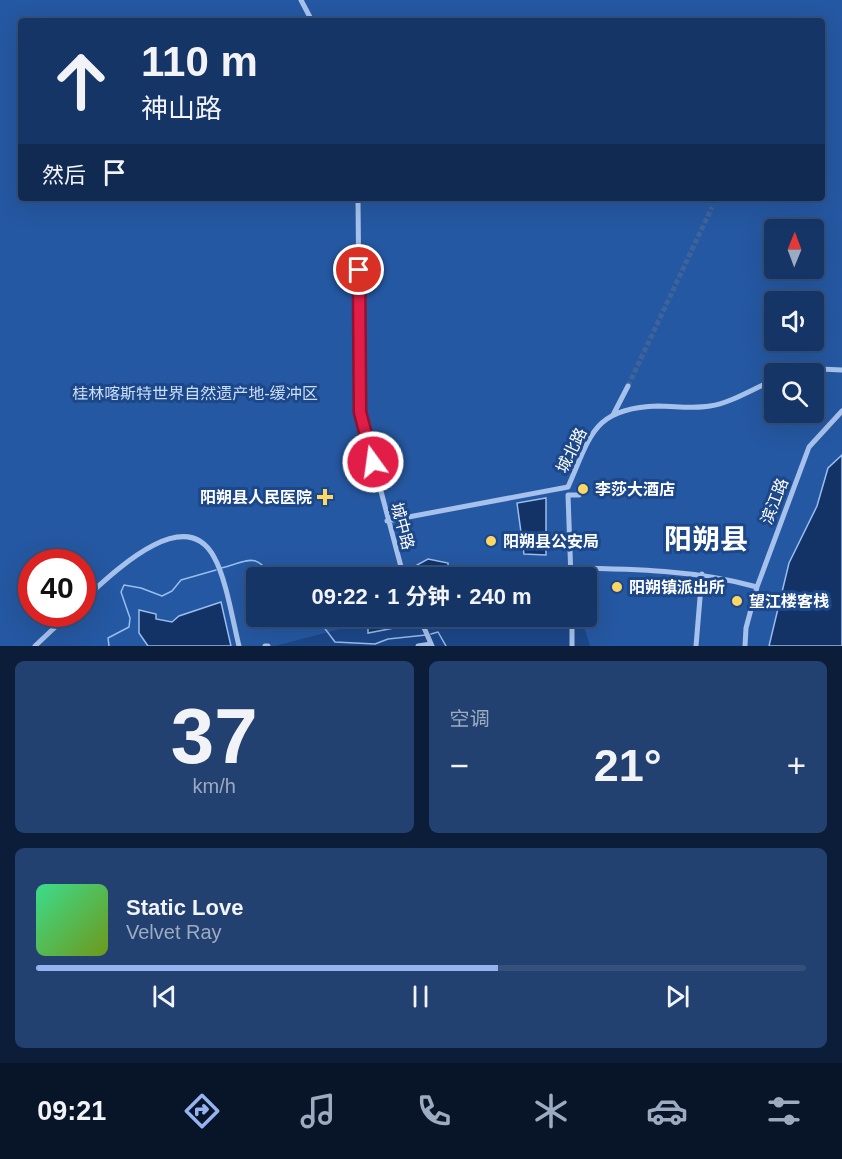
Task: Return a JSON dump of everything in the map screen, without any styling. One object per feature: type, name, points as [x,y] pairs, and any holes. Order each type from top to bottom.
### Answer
[{"type":"street","points":[[301,0],[310,18]]},
{"type":"street","name":"城中路","points":[[358,201],[360,412],[401,567]]},
{"type":"street","points":[[824,369],[842,370]]},
{"type":"street","name":"城北路","points":[[387,521],[568,487],[588,438],[598,425],[613,415],[629,408],[710,406],[764,384]]},
{"type":"street","points":[[613,415],[628,386]]},
{"type":"street","name":"滨江路","points":[[745,646],[746,628],[757,587],[809,447],[842,411]]},
{"type":"street","points":[[568,487],[570,567]]},
{"type":"street","points":[[568,495],[579,495]]},
{"type":"street","points":[[568,495],[571,567]]},
{"type":"street","points":[[96,589],[119,568],[150,547],[178,536],[203,542],[214,556],[239,646]]},
{"type":"street","points":[[597,569],[702,574],[757,587]]},
{"type":"street","points":[[696,646],[702,574]]},
{"type":"street","points":[[35,646],[55,627]]},
{"type":"street","points":[[418,646],[431,644],[423,627]]},
{"type":"street","points":[[572,627],[572,646]]},
{"type":"green space","name":"桂林喀斯特世界自然遗产地-缓冲区","points":[[0,0],[842,0],[842,646],[590,646],[584,627],[597,627],[597,567],[246,567],[246,627],[348,627],[275,646],[0,646]]},
{"type":"shaded area","points":[[842,455],[842,646],[769,646],[789,563],[817,506],[828,468]]},
{"type":"shaded area","points":[[546,498],[546,555],[524,554],[517,503]]},
{"type":"shaded area","points":[[428,559],[448,563],[448,567],[416,567]]},
{"type":"shaded area","points":[[221,602],[231,646],[148,646],[139,633],[139,610],[156,614],[156,619],[172,622],[179,616]]},
{"type":"shaded area","points":[[368,627],[399,627],[368,633]]},
{"type":"waterway","points":[[221,568],[250,560],[264,567]]},
{"type":"waterway","points":[[109,646],[108,638],[129,627],[130,618],[121,592],[124,585],[141,588],[162,596],[172,591],[181,580],[216,570]]},
{"type":"waterway","points":[[324,627],[335,642],[375,644],[388,639],[426,635]]},
{"type":"waterway","points":[[431,634],[438,632],[446,646]]},
{"type":"tunnel","points":[[628,386],[712,207]]},
{"type":"place","name":"李莎大酒店","points":[[583,489]]},
{"type":"place","name":"阳朔县人民医院","points":[[325,497]]},
{"type":"place","name":"阳朔县公安局","points":[[491,541]]},
{"type":"place","name":"阳朔镇派出所","points":[[617,587]]},
{"type":"place","name":"望江楼客栈","points":[[737,601]]},
{"type":"district","name":"阳朔县","points":[[706,539]]},
{"type":"route","points":[[359,270],[360,412],[373,462]]}]
